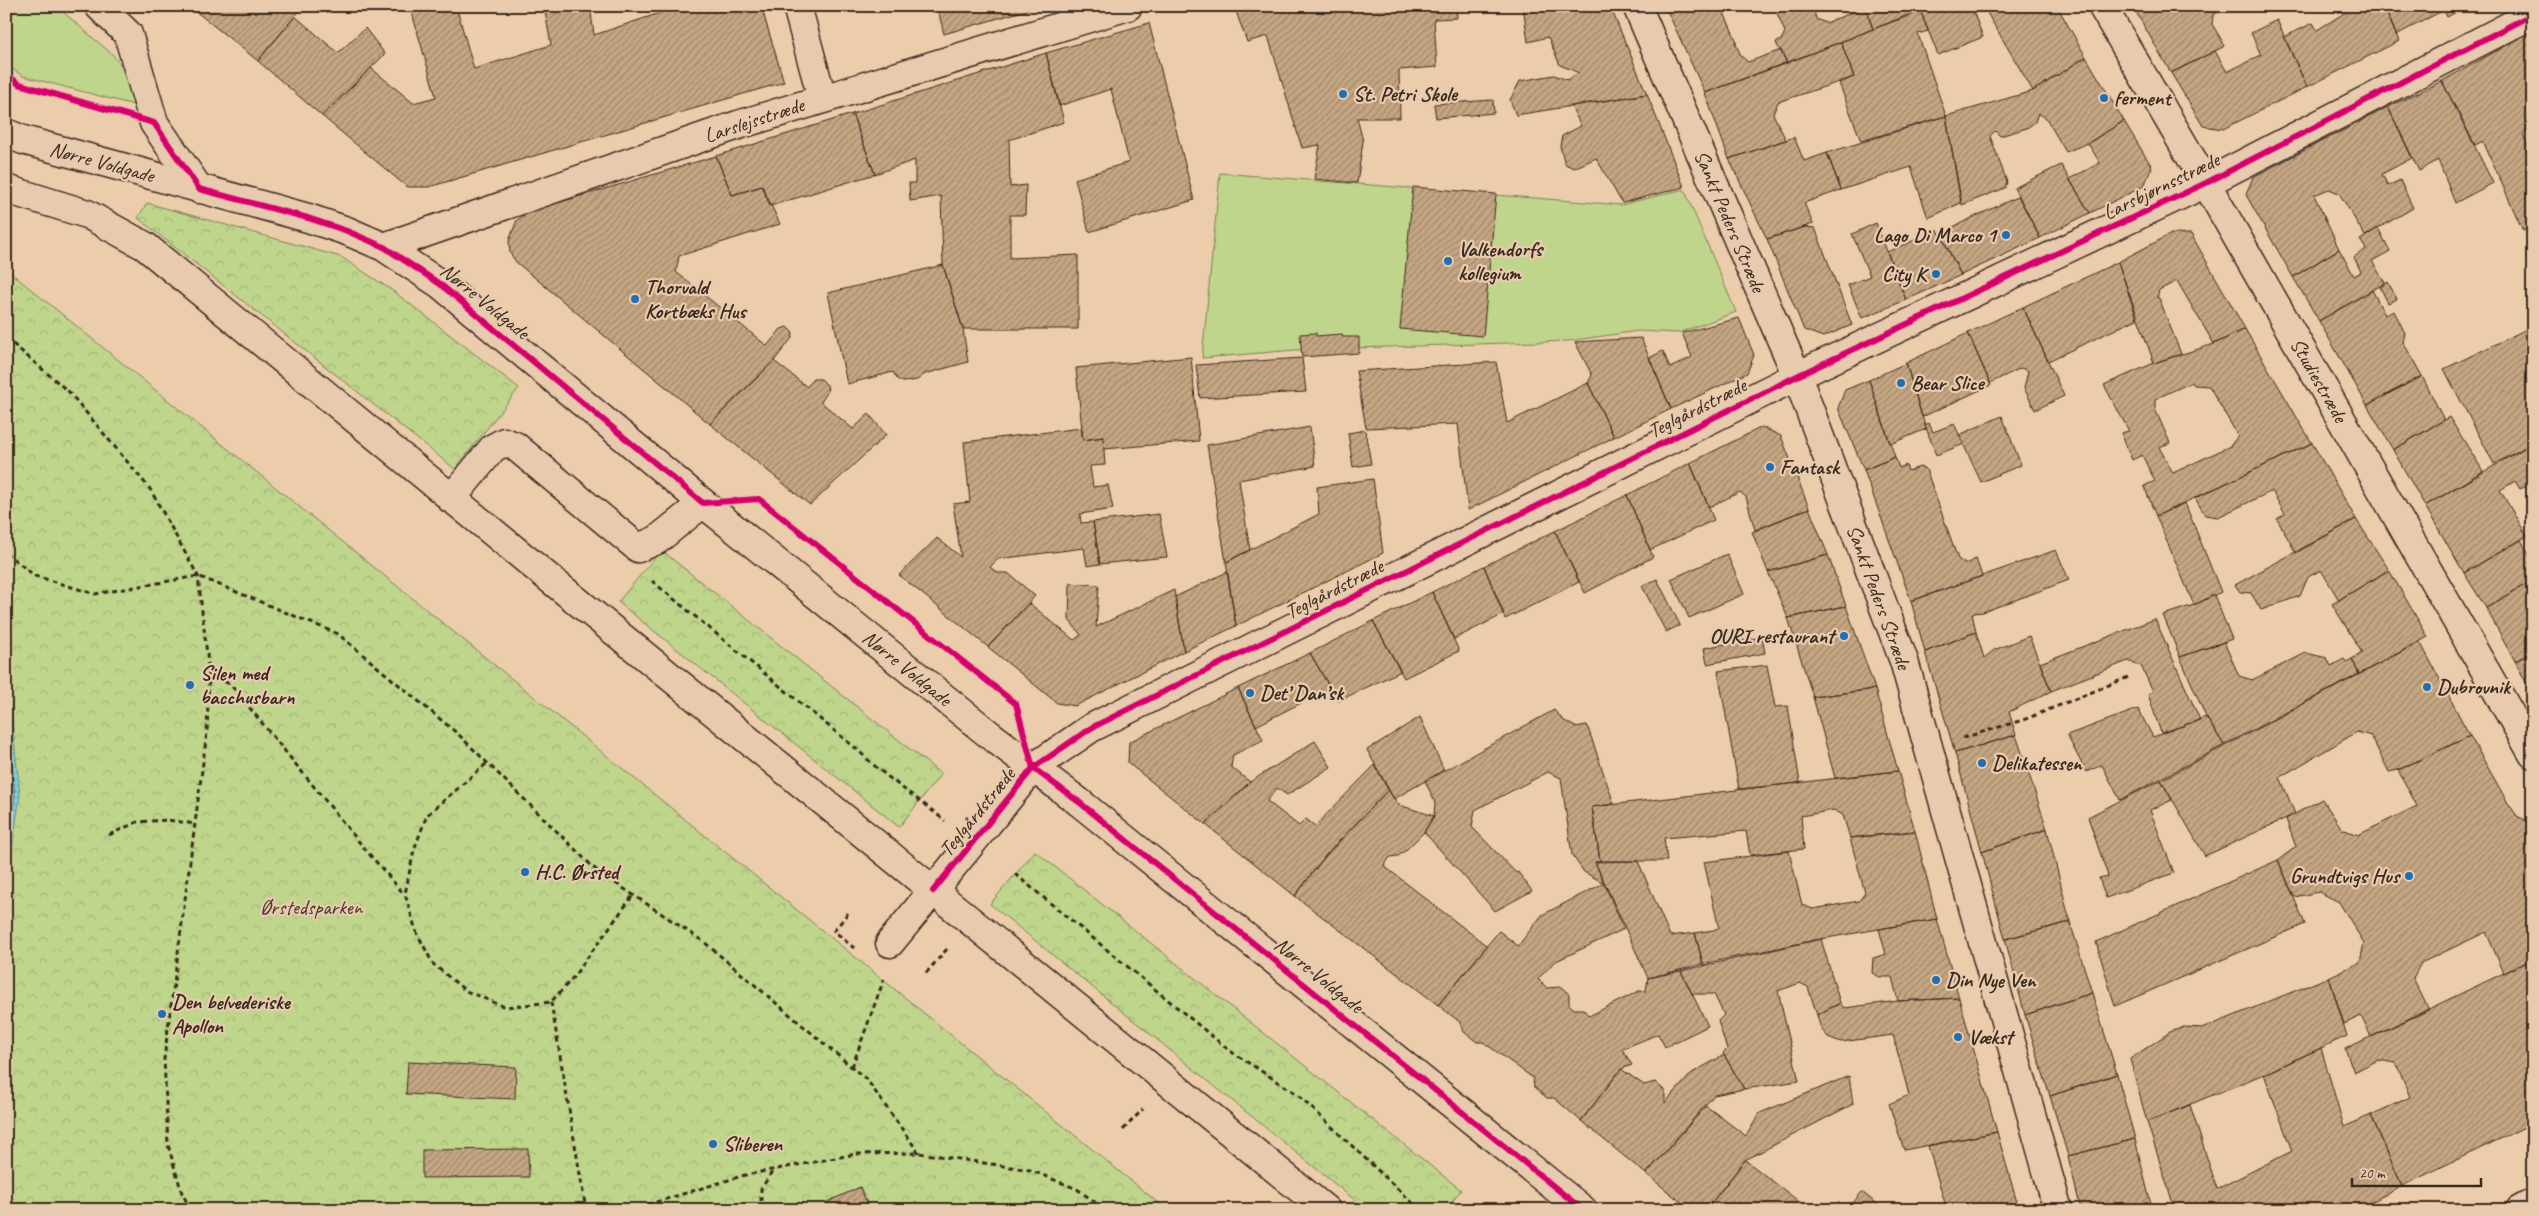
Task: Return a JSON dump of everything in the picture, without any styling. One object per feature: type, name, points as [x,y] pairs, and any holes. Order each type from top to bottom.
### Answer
[{"type":"street","name":"Nørre Voldgade","points":[[99,6],[128,34],[154,123],[199,189]]},
{"type":"street","points":[[797,6],[822,98]]},
{"type":"street","name":"Larslejsstræde","points":[[384,247],[822,98],[1128,6]]},
{"type":"street","name":"Sankt Peders Stræde","points":[[1637,6],[1797,376],[1904,661],[2058,1210]]},
{"type":"street","name":"Studiestræde","points":[[2102,6],[2206,183],[2533,754]]},
{"type":"street","name":"Larsbjørnsstræde","points":[[1797,376],[2206,183],[2533,14]]},
{"type":"street","name":"Nørre Voldgade","points":[[6,133],[23,140],[347,230],[384,247],[440,284],[702,504],[1033,768],[1086,808],[1583,1210]]},
{"type":"street","points":[[6,189],[86,214],[145,246],[452,499],[1326,1210]]},
{"type":"street","name":"Teglgårdstræde","points":[[890,943],[1033,768],[1091,728],[1797,376]]},
{"type":"street","points":[[452,499],[493,448],[497,444],[504,442],[520,450],[638,548],[657,540],[702,504]]},
{"type":"street","points":[[2520,1210],[2533,1203]]},
{"type":"path","points":[[6,338],[69,392],[150,489],[198,576],[209,672],[207,732],[164,1059],[168,1145],[182,1193],[191,1210]]},
{"type":"path","points":[[6,553],[35,576],[95,594],[198,576],[338,634],[458,734],[486,764],[596,870],[704,942],[867,1080],[919,1153]]},
{"type":"path","points":[[649,579],[859,751],[884,774],[945,821]]},
{"type":"path","points":[[209,672],[231,685],[364,848],[405,894],[416,932],[433,964],[466,991],[504,1007],[551,1002],[570,980],[634,894]]},
{"type":"path","points":[[1929,748],[2026,719],[2131,676]]},
{"type":"path","points":[[405,894],[414,850],[427,815],[486,764]]},
{"type":"path","points":[[109,835],[137,822],[167,820],[195,824]]},
{"type":"path","points":[[1015,874],[1230,1051],[1297,1094],[1420,1210]]},
{"type":"path","points":[[848,913],[834,932],[856,950]]},
{"type":"path","points":[[926,973],[952,944]]},
{"type":"path","points":[[852,1067],[886,975]]},
{"type":"path","points":[[551,1002],[586,1210]]},
{"type":"path","points":[[1123,1130],[1150,1101]]},
{"type":"path","points":[[630,1210],[745,1175],[775,1169],[856,1154],[919,1153],[1030,1170],[1077,1189],[1106,1210]]},
{"type":"path","points":[[761,1210],[761,1189],[775,1169]]},
{"type":"green space","points":[[6,6],[56,6],[113,55],[130,77],[134,105],[23,76],[6,65]]},
{"type":"green space","points":[[1220,173],[1621,205],[1684,189],[1736,312],[1678,333],[1638,331],[1568,341],[1295,350],[1202,358]]},
{"type":"green space","points":[[147,203],[341,257],[393,291],[519,388],[455,469],[138,218]]},
{"type":"green space","name":"Ørstedsparken","points":[[6,269],[1167,1210],[6,1210]]},
{"type":"green space","points":[[661,550],[941,774],[899,827],[618,602]]},
{"type":"green space","points":[[1035,851],[1461,1190],[1446,1210],[1367,1210],[990,904]]},
{"type":"water","points":[[6,665],[20,795],[6,890]]},
{"type":"building","points":[[189,6],[296,6],[300,10],[258,61]]},
{"type":"building","points":[[410,6],[456,6],[474,69],[551,45],[544,6],[590,6],[594,35],[675,8],[675,6],[761,6],[784,82],[429,187],[407,187],[322,116],[371,68],[413,103],[436,97]]},
{"type":"building","points":[[937,6],[1040,6],[944,34]]},
{"type":"building","name":"St. Petri Skole","points":[[1234,6],[1456,6],[1457,18],[1434,19],[1437,67],[1399,70],[1400,118],[1357,118],[1363,141],[1357,183],[1314,179],[1320,145],[1302,148],[1268,36],[1247,42]]},
{"type":"building","points":[[1523,6],[1610,6],[1647,94],[1516,115],[1510,100],[1520,81],[1554,75],[1567,80],[1579,73],[1560,65],[1548,37],[1528,42]]},
{"type":"building","points":[[1665,6],[1721,6],[1741,56],[1748,62],[1781,50],[1787,63],[1705,93]]},
{"type":"building","points":[[1774,6],[1813,6],[1816,19],[1826,23],[1865,7],[1873,29],[1787,63],[1776,43],[1781,40],[1785,32]]},
{"type":"building","points":[[1866,6],[1936,6],[1873,29],[1865,7]]},
{"type":"building","points":[[1936,6],[1971,6],[1983,37],[1938,55],[1920,10]]},
{"type":"building","points":[[1983,6],[2057,6],[2086,57],[2033,91]]},
{"type":"building","points":[[2133,6],[2148,6],[2136,12]]},
{"type":"building","points":[[2148,6],[2230,6],[2213,15],[2212,24],[2225,46],[2171,73],[2136,12]]},
{"type":"building","points":[[2289,6],[2302,6],[2292,12]]},
{"type":"building","points":[[2356,6],[2384,6],[2399,41],[2307,87],[2284,37],[2313,23],[2317,30]]},
{"type":"building","points":[[2384,6],[2442,6],[2444,10],[2396,35]]},
{"type":"building","points":[[2442,6],[2467,6],[2447,17]]},
{"type":"building","points":[[1920,10],[1928,31],[1918,34],[1946,116],[1861,141],[1839,83],[1854,77],[1841,42]]},
{"type":"building","points":[[295,16],[338,53],[365,28],[385,54],[322,116],[258,61]]},
{"type":"building","points":[[2277,20],[2307,87],[2223,129],[2203,126],[2171,73],[2215,51],[2227,72],[2261,55],[2251,33]]},
{"type":"building","points":[[1149,23],[1194,200],[1089,232],[1075,179],[1129,162],[1111,89],[1059,106],[1046,53]]},
{"type":"building","points":[[2531,32],[2533,37],[2533,114],[2528,116],[2532,126],[2523,135],[2533,157],[2533,226],[2523,231],[2483,141],[2475,145],[2442,81]]},
{"type":"building","points":[[1841,42],[1854,77],[1778,102],[1773,114],[1786,140],[1729,159],[1705,93]]},
{"type":"building","points":[[1046,53],[1064,122],[1009,140],[1010,187],[1026,185],[1025,215],[1010,215],[1010,258],[1078,255],[1078,329],[963,329],[943,265],[941,196],[910,201],[909,183],[915,183],[915,160],[875,174],[852,114]]},
{"type":"building","points":[[2086,57],[2124,121],[2088,143],[2066,152],[2046,118],[2038,113],[2035,122],[2027,128],[2000,136],[1995,131],[1990,136],[2007,182],[2005,188],[1962,205],[1946,116],[2033,91]]},
{"type":"building","points":[[2442,81],[2493,183],[2455,203],[2438,160],[2419,171],[2388,107]]},
{"type":"building","points":[[1647,94],[1684,187],[1622,203],[1596,158],[1574,168],[1565,164],[1560,146],[1562,136],[1581,126],[1571,106]]},
{"type":"building","points":[[1493,100],[1494,113],[1436,118],[1434,104]]},
{"type":"building","points":[[2388,107],[2412,158],[2382,174],[2388,186],[2400,180],[2413,208],[2365,236],[2339,193],[2329,189],[2314,195],[2339,249],[2293,277],[2246,195],[2253,177]]},
{"type":"building","points":[[852,114],[875,174],[770,206],[762,186],[732,195],[716,156]]},
{"type":"building","points":[[1946,116],[1961,203],[1928,218],[1911,167],[1841,190],[1827,153]]},
{"type":"building","points":[[2124,121],[2152,167],[2144,186],[2090,213],[2069,179],[2100,163],[2088,143]]},
{"type":"building","points":[[1794,137],[1804,161],[1827,153],[1841,190],[1804,203],[1813,224],[1767,239],[1729,159]]},
{"type":"building","name":"Thorvald Kortbæks Hus","points":[[716,156],[732,195],[762,186],[780,224],[679,256],[676,272],[767,346],[781,329],[787,327],[793,333],[792,338],[774,361],[710,424],[516,262],[510,253],[509,241],[517,220],[530,211]]},
{"type":"building","points":[[2061,165],[2090,213],[2040,238],[2014,188]]},
{"type":"building","name":"Valkendorfs kollegium","points":[[1413,187],[1496,194],[1483,336],[1400,329]]},
{"type":"building","points":[[2019,196],[2040,238],[1961,275],[1940,233]]},
{"type":"building","points":[[1876,223],[1906,300],[1862,318],[1848,285],[1870,276],[1852,234]]},
{"type":"building","points":[[1805,227],[1815,228],[1852,325],[1823,337],[1804,330],[1767,239]]},
{"type":"building","points":[[2378,228],[2390,251],[2372,261],[2385,283],[2319,321],[2293,277],[2339,249],[2354,276],[2361,272],[2354,257],[2366,249],[2360,240]]},
{"type":"building","points":[[1938,230],[1961,275],[1906,300],[1887,252]]},
{"type":"building","points":[[2171,234],[2191,234],[2245,329],[2214,344],[2177,281],[2159,290],[2157,298],[2159,298],[2181,354],[2154,363],[2118,262]]},
{"type":"building","points":[[2118,262],[2137,319],[2048,361],[2023,307]]},
{"type":"building","points":[[943,265],[963,329],[968,362],[925,374],[917,380],[903,382],[897,379],[893,372],[847,384],[828,293]]},
{"type":"building","points":[[2388,282],[2397,299],[2388,303],[2380,287]]},
{"type":"building","points":[[2372,290],[2385,315],[2394,311],[2405,333],[2403,342],[2422,376],[2367,405],[2319,321]]},
{"type":"building","points":[[2023,307],[2064,396],[2035,410],[2024,388],[2028,371],[2021,368],[1990,383],[1968,333]]},
{"type":"building","points":[[1739,318],[1754,355],[1747,373],[1671,409],[1649,358],[1663,351],[1670,368],[1692,357],[1682,333]]},
{"type":"building","points":[[2533,326],[2533,443],[2494,464],[2444,369]]},
{"type":"building","points":[[2245,329],[2312,443],[2156,516],[2144,486],[2155,481],[2142,455],[2132,460],[2121,433],[2129,431],[2104,385],[2154,363],[2214,344]],"holes":[[[2192,382],[2194,385],[2209,386],[2238,436],[2230,446],[2173,473],[2159,447],[2170,443],[2155,409],[2155,399]]]},
{"type":"building","points":[[1316,333],[1316,336],[1342,334],[1343,337],[1359,337],[1359,353],[1302,357],[1300,334]]},
{"type":"building","points":[[1968,333],[1991,385],[1922,417],[1906,363]]},
{"type":"building","points":[[1641,338],[1671,409],[1614,437],[1588,383],[1592,375],[1575,342]]},
{"type":"building","points":[[1191,357],[1199,441],[1104,449],[1103,437],[1083,440],[1076,368]]},
{"type":"building","points":[[1302,358],[1306,392],[1200,398],[1196,365]]},
{"type":"building","points":[[774,361],[807,387],[813,379],[821,379],[827,385],[828,391],[821,402],[853,429],[869,414],[886,435],[810,505],[710,424]]},
{"type":"building","points":[[1496,362],[1507,423],[1588,383],[1614,437],[1468,510],[1458,424],[1366,428],[1356,371]]},
{"type":"building","points":[[1906,363],[1926,429],[1890,444],[1869,380]]},
{"type":"building","points":[[2422,376],[2444,420],[2393,450],[2367,405]]},
{"type":"building","points":[[1869,380],[1895,457],[1864,470],[1838,408],[1845,390]]},
{"type":"building","points":[[2002,416],[2021,465],[1981,482],[1959,435]]},
{"type":"building","points":[[2449,417],[2483,471],[2425,506],[2393,450]]},
{"type":"building","points":[[1929,423],[1933,432],[1954,424],[1964,444],[1936,455],[1925,425]]},
{"type":"building","points":[[1310,427],[1315,466],[1239,480],[1250,550],[1226,562],[1207,445]]},
{"type":"building","points":[[1762,427],[1781,436],[1809,508],[1755,530],[1746,497],[1740,492],[1709,507],[1690,463]]},
{"type":"building","points":[[1081,428],[1083,440],[1103,437],[1105,465],[1090,466],[1093,487],[1108,485],[1113,509],[1080,514],[1081,523],[1093,522],[1100,564],[1087,566],[1084,548],[998,559],[990,567],[998,573],[1008,573],[1035,596],[988,647],[899,575],[937,538],[961,557],[953,504],[970,502],[964,442]]},
{"type":"building","points":[[1365,430],[1371,464],[1353,467],[1348,433]]},
{"type":"building","points":[[2312,443],[2356,519],[2296,553],[2277,519],[2285,514],[2272,491],[2218,517],[2205,515],[2195,498]]},
{"type":"building","points":[[2533,443],[2533,483],[2520,489],[2515,481],[2500,490],[2527,536],[2464,573],[2425,506]]},
{"type":"building","points":[[1895,457],[1899,468],[1906,465],[1908,471],[1920,467],[1926,469],[1958,559],[1965,564],[1976,559],[1982,576],[1911,601],[1864,470]]},
{"type":"building","points":[[1690,463],[1714,520],[1650,550],[1627,495]]},
{"type":"building","points":[[1373,479],[1383,553],[1236,626],[1226,562],[1319,514],[1317,487]]},
{"type":"building","points":[[1627,495],[1653,557],[1585,593],[1555,531]]},
{"type":"building","points":[[2185,503],[2221,592],[2194,605],[2156,516]]},
{"type":"building","points":[[1809,508],[1828,555],[1768,572],[1752,532]]},
{"type":"building","points":[[1159,514],[1167,557],[1100,564],[1093,522]]},
{"type":"building","points":[[2356,519],[2389,570],[2339,600],[2321,570],[2308,577],[2300,596],[2261,610],[2251,593],[2240,592],[2235,585]]},
{"type":"building","points":[[1555,531],[1579,582],[1505,619],[1484,566]]},
{"type":"building","points":[[2521,540],[2533,562],[2533,580],[2486,608],[2464,573]]},
{"type":"building","points":[[2056,550],[2069,580],[1983,612],[1972,613],[1976,632],[1925,652],[1911,601]]},
{"type":"building","points":[[1727,554],[1744,594],[1689,618],[1671,579]]},
{"type":"building","points":[[1828,555],[1846,606],[1788,618],[1768,572]]},
{"type":"building","points":[[1484,566],[1504,614],[1454,639],[1432,592]]},
{"type":"building","points":[[2389,570],[2428,637],[2359,674],[2352,659],[2362,653],[2332,604]]},
{"type":"building","points":[[1227,572],[1236,626],[1184,651],[1175,597]]},
{"type":"building","points":[[1657,579],[1680,625],[1666,632],[1642,586]]},
{"type":"building","points":[[2533,580],[2533,653],[2515,661],[2486,608]]},
{"type":"building","points":[[1070,583],[1099,585],[1096,627],[1174,590],[1184,651],[1075,706],[1057,703],[988,647],[1029,603],[1074,640],[1081,635],[1069,620]]},
{"type":"building","points":[[1432,592],[1459,651],[1404,678],[1373,621]]},
{"type":"building","points":[[2214,595],[2232,639],[2180,657],[2163,615],[2194,605]]},
{"type":"building","points":[[1846,606],[1875,689],[1813,697],[1788,618]]},
{"type":"building","points":[[2155,619],[2200,720],[2161,733],[2148,694],[2153,691],[2141,666],[2128,661],[2051,691],[2040,663]]},
{"type":"building","points":[[1373,621],[1401,671],[1338,701],[1310,653]]},
{"type":"building","points":[[1976,632],[1984,658],[1994,650],[2029,636],[2051,691],[2009,712],[2016,735],[1955,753],[1925,652]]},
{"type":"building","points":[[1762,637],[1765,653],[1707,664],[1704,648]]},
{"type":"building","points":[[2224,642],[2239,676],[2252,680],[2306,653],[2327,658],[2331,666],[2344,659],[2346,662],[2352,659],[2359,674],[2224,745],[2206,717],[2180,657]]},
{"type":"building","points":[[2420,642],[2470,736],[2398,770],[2389,772],[2371,736],[2357,732],[2280,777],[2295,814],[2205,856],[2161,780]]},
{"type":"building","points":[[1310,653],[1330,688],[1256,726],[1238,688]]},
{"type":"building","points":[[2533,653],[2533,696],[2515,661]]},
{"type":"building","points":[[1767,665],[1775,707],[1788,706],[1800,783],[1739,789],[1718,671]]},
{"type":"building","points":[[1238,688],[1263,740],[1233,755],[1231,767],[1250,782],[1205,824],[1128,763],[1129,742]]},
{"type":"building","points":[[1875,689],[1898,771],[1835,778],[1813,697]]},
{"type":"building","points":[[2138,709],[2153,737],[2206,717],[2224,745],[2120,800],[2102,765],[2086,772],[2067,735]]},
{"type":"building","points":[[1554,710],[1563,720],[1575,727],[1587,725],[1614,804],[1592,807],[1600,861],[1595,862],[1604,883],[1584,872],[1572,855],[1561,778],[1548,772],[1475,810],[1472,827],[1516,873],[1518,872],[1532,891],[1495,911],[1424,832],[1434,816],[1435,802],[1425,781]]},
{"type":"building","points":[[1420,717],[1444,770],[1394,799],[1367,750]]},
{"type":"building","points":[[2016,735],[2047,829],[1982,852],[1955,753]]},
{"type":"building","name":"Grundtvigs Hus","points":[[2470,736],[2508,803],[2517,816],[2527,821],[2533,829],[2533,959],[2504,973],[2486,932],[2421,963],[2413,978],[2429,1010],[2371,1037],[2361,1016],[2344,1024],[2329,977],[2360,962],[2364,943],[2339,902],[2319,892],[2294,897],[2278,860],[2296,847],[2286,819],[2322,799],[2342,829],[2358,835],[2417,806],[2398,770]]},
{"type":"building","points":[[1315,741],[1331,767],[1287,795],[1277,788],[1267,801],[1299,826],[1306,819],[1315,826],[1375,765],[1388,790],[1326,855],[1295,896],[1205,824],[1250,782]]},
{"type":"building","points":[[1898,771],[1915,831],[1850,838],[1843,815],[1834,810],[1801,816],[1804,849],[1750,855],[1746,831],[1664,838],[1667,861],[1600,861],[1592,807]]},
{"type":"building","points":[[2161,780],[2172,800],[2150,810],[2174,873],[2106,898],[2099,878],[2108,876],[2088,817]]},
{"type":"building","points":[[1388,790],[1399,805],[1434,816],[1424,832],[1405,851],[1398,856],[1390,857],[1384,866],[1487,946],[1438,1005],[1295,896],[1326,855]]},
{"type":"building","points":[[2047,829],[2070,922],[2005,939],[1982,852]]},
{"type":"building","points":[[1915,831],[1937,919],[1815,940],[1703,964],[1695,933],[1719,929],[1704,862],[1789,851],[1802,905],[1813,909],[1859,901],[1865,893],[1850,838]]},
{"type":"building","points":[[2278,860],[2305,924],[2115,1006],[2096,942]]},
{"type":"building","points":[[1638,861],[1670,936],[1695,933],[1703,964],[1648,978],[1595,862]]},
{"type":"building","points":[[1604,883],[1624,929],[1554,962],[1538,979],[1547,988],[1561,987],[1569,994],[1569,1004],[1574,1009],[1583,1009],[1589,1016],[1639,991],[1646,991],[1648,978],[1681,971],[1708,1026],[1665,1047],[1658,1034],[1622,1049],[1632,1065],[1621,1069],[1581,1121],[1554,1098],[1547,1098],[1534,1087],[1533,1078],[1483,1042],[1477,1042],[1464,1032],[1461,1023],[1438,1005],[1499,931],[1518,946],[1542,915]]},
{"type":"building","points":[[1937,919],[1959,998],[1898,1001],[1892,977],[1880,977],[1872,973],[1873,958],[1886,954],[1879,929]]},
{"type":"building","points":[[2070,922],[2092,993],[2025,1015],[2005,939]]},
{"type":"building","points":[[1821,939],[1840,1003],[1817,1015],[1808,987],[1800,983],[1778,991],[1799,1081],[1744,1089],[1723,1053],[1727,1049],[1718,1021],[1724,1015],[1714,994],[1692,994],[1681,971]]},
{"type":"building","points":[[2533,959],[2533,1123],[2402,1186],[2371,1115],[2410,1097],[2396,1063],[2378,1060],[2354,1072],[2345,1049]]},
{"type":"building","points":[[2329,977],[2347,1036],[2264,1074],[2147,1122],[2130,1059],[2170,1032],[2184,1027],[2204,1028]]},
{"type":"building","points":[[2092,993],[2117,1074],[2050,1096],[2025,1015]]},
{"type":"building","points":[[1959,998],[1997,1132],[1904,1150],[1889,1104],[1909,1095],[1893,1035],[1841,1042],[1828,1037],[1821,1029],[1817,1015],[1840,1003],[1844,1008],[1898,1001]]},
{"type":"building","points":[[2321,1048],[2344,1127],[2371,1115],[2402,1186],[2356,1210],[2175,1210],[2147,1122],[2190,1105],[2217,1189],[2292,1151],[2264,1074]]},
{"type":"building","points":[[1724,1055],[1744,1089],[1714,1095],[1646,1174],[1581,1121],[1621,1069],[1644,1085],[1655,1082],[1665,1091],[1665,1103],[1692,1073]]},
{"type":"building","points":[[408,1062],[516,1067],[515,1099],[406,1094]]},
{"type":"building","points":[[2117,1074],[2135,1139],[2068,1156],[2050,1096]]},
{"type":"building","points":[[1849,1076],[1853,1104],[1745,1160],[1706,1210],[1691,1210],[1646,1174],[1706,1106],[1746,1136],[1760,1113]]},
{"type":"building","points":[[1997,1132],[2019,1210],[1947,1210],[1928,1146]]},
{"type":"building","points":[[2135,1139],[2152,1209],[2081,1210],[2068,1156]]},
{"type":"building","points":[[528,1149],[529,1177],[422,1178],[422,1150]]},
{"type":"building","points":[[1745,1160],[1810,1210],[1706,1210]]},
{"type":"building","points":[[860,1187],[870,1210],[831,1210],[827,1202]]},
{"type":"building","points":[[1862,1192],[1884,1210],[1847,1210]]},
{"type":"cycle path","points":[[933,891],[1033,768],[1091,728],[1797,376],[2206,183],[2533,14]]},
{"type":"cycle path","points":[[6,74],[19,84],[154,123],[199,189],[308,218],[347,231],[384,247],[440,284],[703,503],[759,499],[1016,704],[1033,768]]},
{"type":"cycle path","points":[[1033,768],[1079,802],[1583,1210]]},
{"type":"place","name":"St. Petri Skole","points":[[1343,94]]},
{"type":"place","name":"ferment","points":[[2104,98]]},
{"type":"place","name":"Lago Di Marco 1","points":[[2006,235]]},
{"type":"place","name":"Valkendorfs kollegium","points":[[1448,261]]},
{"type":"place","name":"City K","points":[[1936,274]]},
{"type":"place","name":"Thorvald Kortbæks Hus","points":[[635,299]]},
{"type":"place","name":"Bear Slice","points":[[1901,383]]},
{"type":"place","name":"Fantask","points":[[1770,467]]},
{"type":"place","name":"OURI restaurant","points":[[1844,636]]},
{"type":"place","name":"Silen med bacchusbarn","points":[[190,685]]},
{"type":"place","name":"Dubrovnik","points":[[2427,687]]},
{"type":"place","name":"Det’ Dan’sk","points":[[1250,693]]},
{"type":"place","name":"Delikatessen","points":[[1982,763]]},
{"type":"place","name":"H.C. Ørsted","points":[[525,872]]},
{"type":"place","name":"Grundtvigs Hus","points":[[2409,876]]},
{"type":"place","name":"Din Nye Ven","points":[[1936,980]]},
{"type":"place","name":"Den belvederiske Apollon","points":[[162,1014]]},
{"type":"place","name":"Vækst","points":[[1958,1037]]},
{"type":"place","name":"Sliberen","points":[[713,1144]]}]
